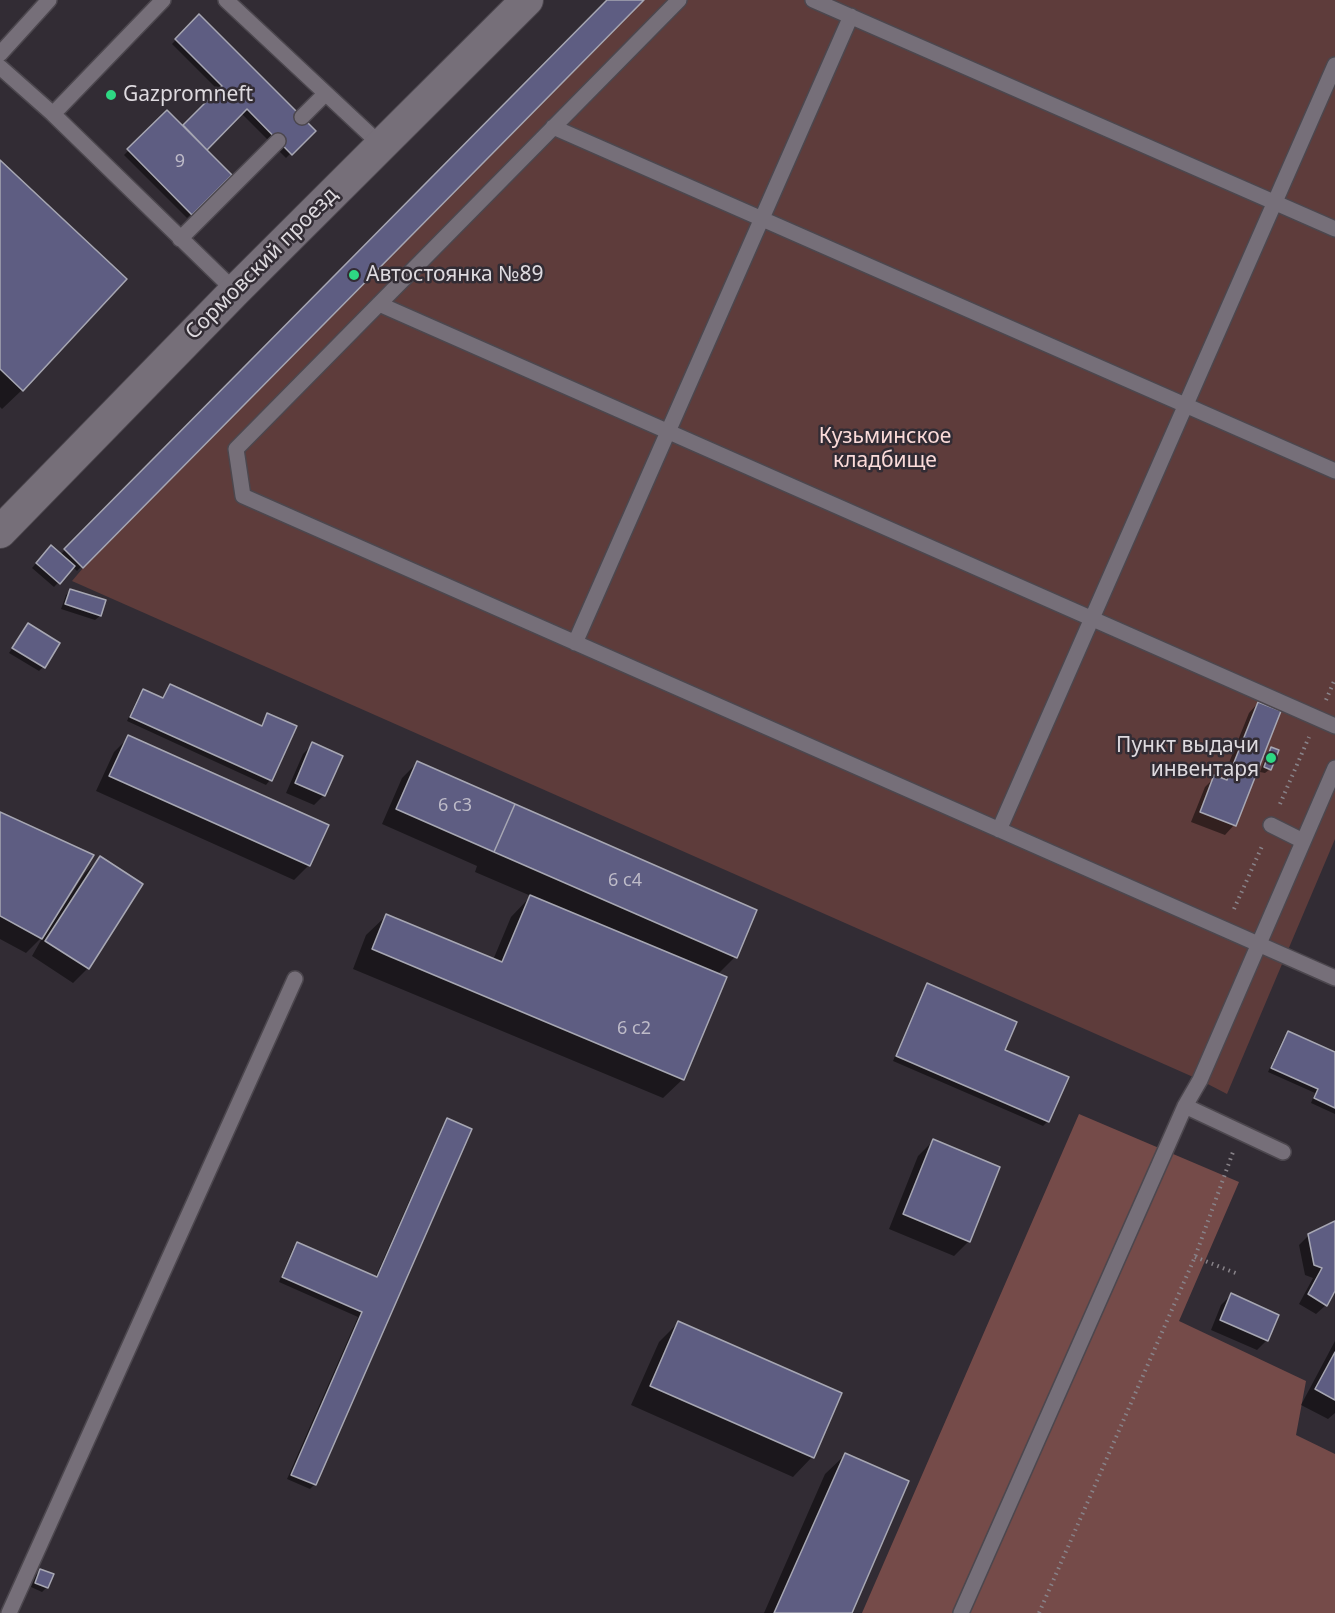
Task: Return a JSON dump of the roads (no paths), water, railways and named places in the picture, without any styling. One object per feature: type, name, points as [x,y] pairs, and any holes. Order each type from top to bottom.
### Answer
[{"type":"street","name":"Сормовский проезд","points":[[0,532],[234,291],[520,3]]},
{"type":"lane","points":[[0,54],[49,0]]},
{"type":"lane","points":[[53,114],[163,0]]},
{"type":"lane","points":[[226,0],[381,145]]},
{"type":"lane","points":[[679,0],[236,449],[243,496],[1335,978]]},
{"type":"lane","points":[[813,0],[1335,229]]},
{"type":"lane","points":[[575,643],[851,16]]},
{"type":"lane","points":[[999,830],[1335,65]]},
{"type":"lane","points":[[0,67],[53,114],[234,291]]},
{"type":"lane","points":[[302,117],[325,94]]},
{"type":"lane","points":[[554,127],[1335,471]]},
{"type":"lane","points":[[180,238],[278,141]]},
{"type":"lane","points":[[380,304],[1335,726]]},
{"type":"lane","points":[[961,1613],[1185,1106],[1200,1080],[1260,945],[1335,768]]},
{"type":"lane","points":[[1271,825],[1303,841]]},
{"type":"lane","points":[[9,1613],[295,979]]},
{"type":"lane","points":[[1185,1106],[1283,1152]]},
{"type":"place","name":"Gazpromneft","points":[[111,95]]},
{"type":"place","name":"Автостоянка №89","points":[[354,275]]},
{"type":"place","name":"Пункт выдачи инвентаря","points":[[1271,758]]},
{"type":"park label","name":"Кузьминское кладбище","points":[[885,449]]}]
